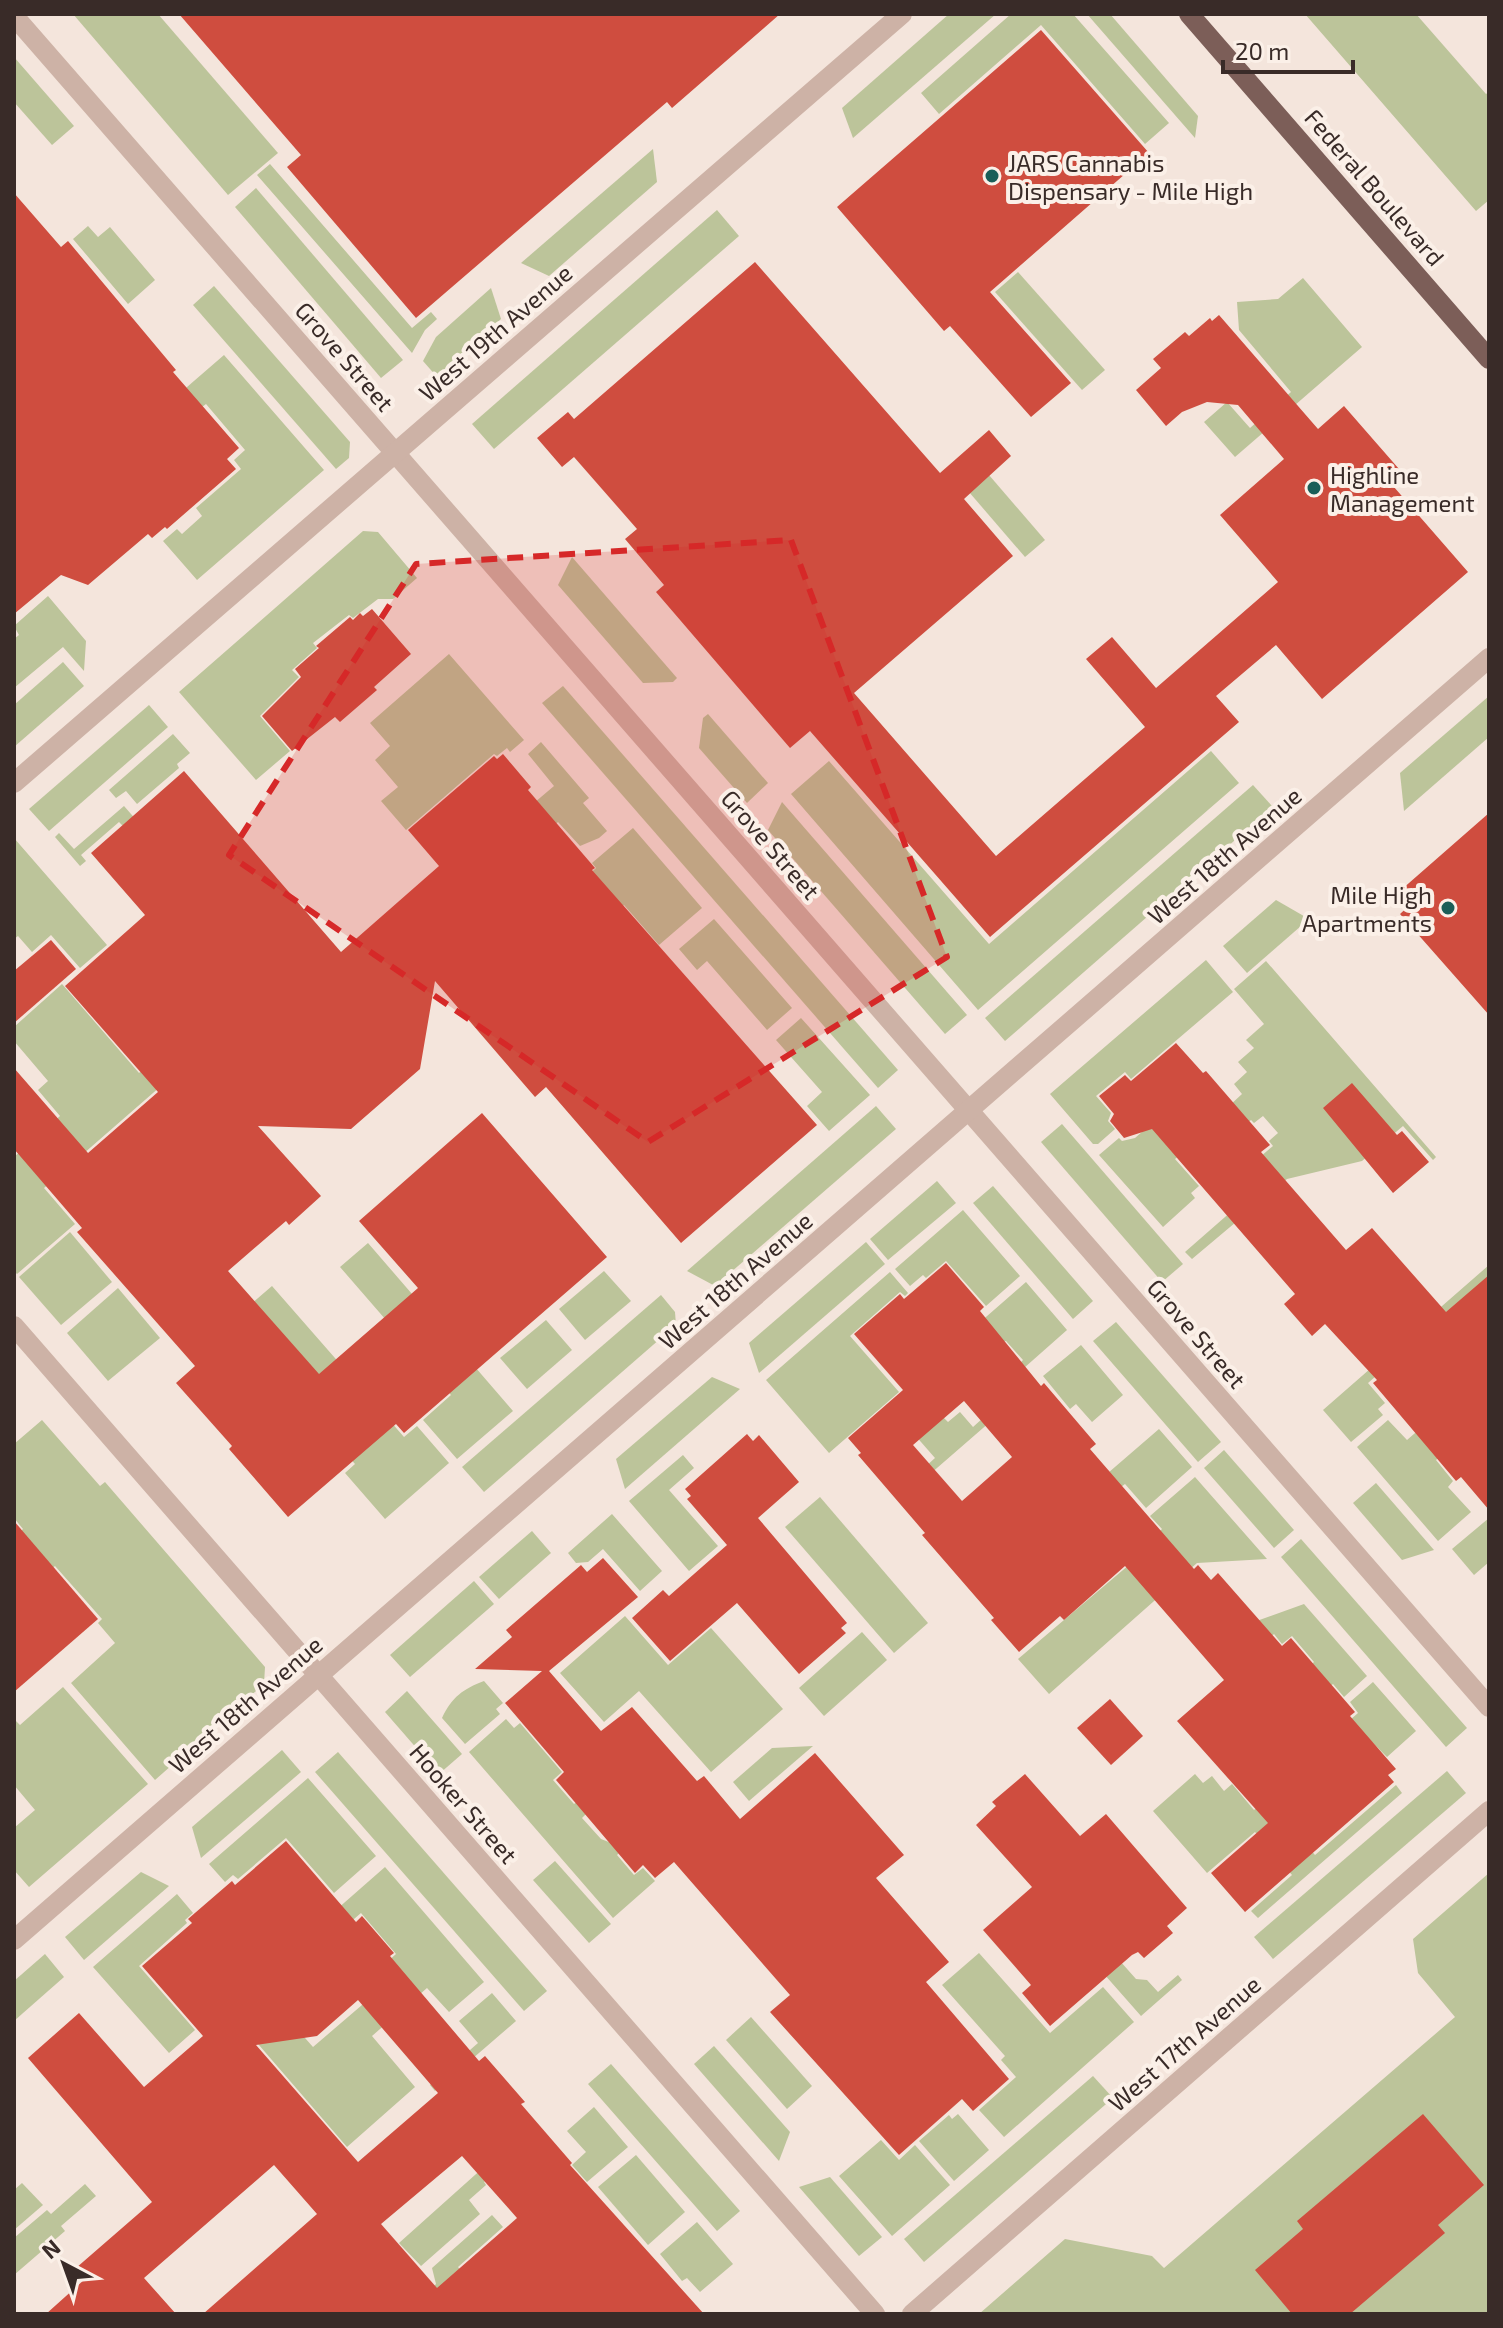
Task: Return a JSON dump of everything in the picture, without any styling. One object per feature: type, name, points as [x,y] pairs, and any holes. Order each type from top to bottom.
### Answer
[{"type":"main road","name":"Federal Boulevard","points":[[1189,14],[1489,359]]},
{"type":"street","name":"West 19th Avenue","points":[[14,783],[902,14]]},
{"type":"street","name":"Grove Street","points":[[14,16],[1489,1707]]},
{"type":"street","name":"West 18th Avenue","points":[[14,1940],[1489,658]]},
{"type":"street","name":"Hooker Street","points":[[14,1326],[875,2314]]},
{"type":"street","name":"West 17th Avenue","points":[[912,2314],[1489,1811]]},
{"type":"highlighted area","points":[[791,540],[947,957],[648,1142],[229,855],[416,564]]},
{"type":"green space","points":[[73,14],[158,14],[278,153],[228,195]]},
{"type":"green space","points":[[949,14],[996,14],[853,138],[842,108]]},
{"type":"green space","points":[[1011,14],[1073,14],[1169,123],[1145,144],[1041,25],[939,114],[921,93]]},
{"type":"green space","points":[[1087,14],[1110,14],[1198,116],[1195,138]]},
{"type":"green space","points":[[1305,14],[1416,14],[1486,94],[1489,92],[1489,200],[1476,211]]},
{"type":"green space","points":[[14,57],[74,126],[52,145],[14,102]]},
{"type":"green space","points":[[653,149],[657,182],[549,276],[521,263]]},
{"type":"green space","points":[[270,164],[412,328],[431,312],[437,319],[425,330],[412,353],[257,175]]},
{"type":"green space","points":[[256,188],[403,360],[381,378],[235,207]]},
{"type":"green space","points":[[717,210],[739,236],[494,449],[472,424]]},
{"type":"green space","points":[[88,226],[98,237],[110,227],[155,280],[128,304],[73,239]]},
{"type":"green space","points":[[1018,272],[1105,370],[1082,390],[995,292]]},
{"type":"green space","points":[[1303,278],[1362,347],[1235,457],[1204,422],[1227,402],[1250,428],[1291,392],[1239,330],[1237,302],[1278,299]]},
{"type":"green space","points":[[214,286],[350,442],[349,458],[336,469],[193,305]]},
{"type":"green space","points":[[491,288],[501,319],[437,377],[423,361],[436,337]]},
{"type":"green space","points":[[224,355],[324,470],[197,580],[163,541],[177,529],[182,534],[202,516],[196,508],[241,469],[234,460],[245,450],[206,404],[90,471]]},
{"type":"green space","points":[[989,475],[1045,540],[1025,557],[969,492]]},
{"type":"green space","points":[[363,531],[378,532],[417,578],[393,599],[378,599],[353,618],[349,615],[313,643],[317,648],[292,670],[299,677],[260,716],[290,751],[256,780],[179,692]]},
{"type":"green space","points":[[572,557],[677,678],[673,682],[643,683],[558,585]]},
{"type":"green space","points":[[48,596],[86,641],[84,671],[63,647],[14,688],[14,639],[19,635],[14,626]]},
{"type":"green space","points":[[449,654],[524,740],[510,752],[507,748],[497,756],[494,754],[406,830],[381,801],[398,787],[375,760],[390,746],[370,723]]},
{"type":"green space","points":[[63,662],[84,686],[14,747],[14,705]]},
{"type":"green space","points":[[563,686],[898,1070],[878,1088],[542,703]]},
{"type":"green space","points":[[1489,696],[1489,737],[1404,811],[1400,773]]},
{"type":"green space","points":[[149,705],[168,727],[49,831],[29,809]]},
{"type":"green space","points":[[708,714],[768,783],[747,803],[699,748],[703,718]]},
{"type":"green space","points":[[173,734],[190,753],[177,764],[179,768],[137,804],[126,791],[116,798],[109,790]]},
{"type":"green space","points":[[541,742],[589,798],[583,803],[607,831],[580,846],[558,822],[490,882],[469,858],[554,786],[528,754]]},
{"type":"green space","points":[[1211,751],[1239,783],[978,1010],[791,794],[829,761],[989,944]]},
{"type":"green space","points":[[1253,785],[1273,807],[1005,1041],[985,1018]]},
{"type":"green space","points":[[782,802],[967,1015],[945,1034],[768,830]]},
{"type":"green space","points":[[124,806],[138,822],[128,831],[119,822],[81,855],[86,861],[80,866],[55,837],[59,833],[74,849]]},
{"type":"green space","points":[[633,828],[702,908],[659,945],[624,905],[516,998],[582,881],[596,868],[592,863]]},
{"type":"green space","points":[[14,838],[107,945],[80,968],[51,935],[32,952],[18,936],[14,939]]},
{"type":"green space","points":[[1276,900],[1309,919],[1247,973],[1223,946]]},
{"type":"green space","points":[[714,919],[792,1008],[767,1030],[707,961],[697,970],[679,949]]},
{"type":"green space","points":[[1206,960],[1233,992],[1131,1079],[1125,1072],[1096,1096],[1111,1113],[1108,1121],[1115,1129],[1098,1144],[1093,1144],[1050,1094]]},
{"type":"green space","points":[[1266,961],[1436,1157],[1433,1160],[1403,1126],[1362,1161],[1287,1179],[1192,1259],[1185,1252],[1241,1203],[1226,1186],[1273,1146],[1269,1141],[1278,1133],[1263,1116],[1245,1125],[1229,1106],[1242,1094],[1234,1084],[1247,1072],[1238,1062],[1254,1048],[1246,1040],[1264,1024],[1234,989]]},
{"type":"green space","points":[[62,984],[139,1073],[177,1041],[192,1059],[44,1188],[75,1224],[17,1274],[14,1271],[14,1157],[60,1116],[38,1090],[48,1081],[14,1041],[14,1027]]},
{"type":"green space","points":[[801,1018],[870,1095],[829,1131],[807,1106],[822,1092],[776,1040]]},
{"type":"green space","points":[[876,1106],[896,1129],[715,1286],[687,1271]]},
{"type":"green space","points":[[1158,1118],[1186,1150],[1175,1159],[1199,1186],[1191,1193],[1195,1198],[1163,1227],[1099,1155],[1119,1138],[1122,1141],[1135,1138]]},
{"type":"green space","points":[[1062,1124],[1183,1264],[1162,1282],[1041,1142]]},
{"type":"green space","points":[[937,1181],[956,1203],[888,1260],[870,1239]]},
{"type":"green space","points":[[993,1186],[1093,1301],[1073,1319],[973,1203]]},
{"type":"green space","points":[[963,1210],[1020,1276],[986,1306],[946,1261],[926,1278],[923,1275],[910,1286],[895,1269]]},
{"type":"green space","points":[[70,1232],[112,1282],[61,1325],[19,1277]]},
{"type":"green space","points":[[866,1242],[885,1264],[759,1373],[749,1343]]},
{"type":"green space","points":[[368,1243],[513,1411],[457,1459],[423,1420],[451,1395],[340,1267]]},
{"type":"green space","points":[[1489,1265],[1489,1337],[1459,1304],[1368,1383],[1385,1403],[1378,1409],[1383,1415],[1351,1442],[1323,1410]]},
{"type":"green space","points":[[604,1271],[631,1301],[585,1340],[559,1309]]},
{"type":"green space","points":[[890,1272],[908,1293],[905,1296],[900,1292],[850,1336],[899,1392],[829,1453],[766,1380]]},
{"type":"green space","points":[[1026,1282],[1067,1330],[1024,1368],[1020,1363],[1023,1360],[1006,1341],[931,1365]]},
{"type":"green space","points":[[272,1286],[404,1437],[417,1426],[449,1463],[385,1519],[345,1473],[355,1464],[230,1322]]},
{"type":"green space","points":[[118,1288],[160,1338],[108,1381],[67,1333]]},
{"type":"green space","points":[[661,1295],[675,1312],[676,1325],[484,1492],[462,1467]]},
{"type":"green space","points":[[546,1320],[572,1350],[527,1389],[500,1358]]},
{"type":"green space","points":[[1116,1322],[1221,1442],[1198,1462],[1093,1341]]},
{"type":"green space","points":[[1081,1345],[1123,1395],[1092,1422],[1076,1404],[1070,1409],[1043,1376]]},
{"type":"green space","points":[[712,1377],[740,1389],[625,1489],[616,1459]]},
{"type":"green space","points":[[1467,1388],[1489,1414],[1436,1460],[1453,1481],[1448,1487],[1471,1512],[1438,1541],[1357,1447],[1388,1420],[1407,1440]]},
{"type":"green space","points":[[993,1409],[998,1415],[899,1501],[894,1495],[935,1458],[907,1426],[942,1416],[948,1422],[960,1412],[973,1427]]},
{"type":"green space","points":[[42,1420],[100,1486],[105,1482],[265,1667],[264,1684],[155,1780],[71,1683],[115,1643],[98,1623],[102,1619],[55,1566],[14,1601],[16,1536],[23,1529],[14,1518],[14,1444]]},
{"type":"green space","points":[[1159,1429],[1192,1467],[1146,1508],[1125,1484],[1121,1487],[1108,1473]]},
{"type":"green space","points":[[1224,1450],[1294,1530],[1274,1548],[1204,1468]]},
{"type":"green space","points":[[683,1455],[694,1468],[669,1490],[718,1546],[689,1571],[629,1501]]},
{"type":"green space","points":[[1195,1477],[1267,1559],[1197,1563],[1049,1694],[1018,1659],[1156,1542],[1153,1538],[1162,1529],[1150,1516]]},
{"type":"green space","points":[[1376,1483],[1434,1550],[1402,1560],[1353,1503]]},
{"type":"green space","points":[[820,1497],[928,1623],[894,1653],[785,1527]]},
{"type":"green space","points":[[612,1514],[662,1571],[640,1591],[603,1549],[588,1562],[576,1563],[568,1553]]},
{"type":"green space","points":[[1489,1518],[1489,1562],[1474,1575],[1452,1549]]},
{"type":"green space","points":[[532,1531],[551,1553],[499,1599],[479,1577]]},
{"type":"green space","points":[[1301,1539],[1467,1728],[1446,1747],[1281,1557]]},
{"type":"green space","points":[[474,1581],[494,1604],[410,1677],[390,1655]]},
{"type":"green space","points":[[1304,1604],[1367,1676],[1344,1697],[1333,1684],[1323,1692],[1304,1671],[1314,1662],[1292,1636],[1282,1644],[1274,1634],[1230,1672],[1251,1623]]},
{"type":"green space","points":[[625,1616],[668,1665],[711,1628],[783,1709],[711,1772],[639,1691],[604,1722],[560,1673]]},
{"type":"green space","points":[[862,1632],[887,1660],[824,1716],[799,1688]]},
{"type":"green space","points":[[484,1681],[503,1703],[496,1709],[500,1714],[465,1744],[442,1718],[459,1695]]},
{"type":"green space","points":[[1373,1682],[1416,1731],[1387,1757],[1350,1720],[1358,1713],[1350,1702]]},
{"type":"green space","points":[[63,1687],[148,1784],[29,1887],[14,1870],[14,1828],[35,1810],[14,1785],[14,1719],[20,1725]]},
{"type":"green space","points":[[407,1691],[462,1754],[439,1774],[385,1712]]},
{"type":"green space","points":[[506,1719],[514,1728],[520,1723],[562,1772],[553,1780],[574,1804],[581,1799],[590,1810],[582,1818],[601,1839],[624,1848],[617,1855],[634,1875],[643,1868],[655,1881],[613,1918],[469,1752]]},
{"type":"green space","points":[[813,1746],[749,1801],[733,1782],[772,1748]]},
{"type":"green space","points":[[282,1750],[301,1772],[201,1858],[192,1827]]},
{"type":"green space","points":[[338,1752],[547,1991],[524,2011],[315,1772]]},
{"type":"green space","points":[[1447,1771],[1466,1793],[1273,1959],[1254,1937]]},
{"type":"green space","points":[[1195,1774],[1203,1783],[1212,1776],[1224,1791],[1232,1784],[1254,1810],[1269,1797],[1315,1855],[1396,1785],[1402,1793],[1258,1918],[1251,1911],[1292,1875],[1255,1832],[1207,1873],[1153,1811]]},
{"type":"green space","points":[[308,1778],[376,1856],[334,1893],[286,1838],[238,1879],[233,1875],[225,1882],[209,1864]]},
{"type":"green space","points":[[555,1861],[611,1924],[589,1943],[533,1880]]},
{"type":"green space","points":[[385,1867],[484,1982],[449,2012],[427,1988],[372,2036],[415,2087],[347,2147],[253,2038],[282,2012],[313,2047],[383,1987],[373,1975],[396,1954],[361,1913],[340,1931],[328,1917]]},
{"type":"green space","points":[[141,1872],[169,1886],[84,1960],[65,1937]]},
{"type":"green space","points":[[1489,1873],[1489,2314],[979,2314],[1065,2239],[1152,2256],[1164,2268],[1455,2017],[1418,1973],[1413,1939]]},
{"type":"green space","points":[[177,1894],[193,1913],[185,1920],[187,1923],[139,1966],[195,2030],[169,2053],[93,1967]]},
{"type":"green space","points":[[979,1953],[1050,2033],[1103,1987],[1134,2022],[1004,2137],[979,2110],[1016,2077],[1001,2060],[1005,2056],[942,1985]]},
{"type":"green space","points":[[45,1954],[64,1977],[14,2021],[14,1981]]},
{"type":"green space","points":[[1120,1961],[1136,1979],[1147,1980],[1158,1992],[1178,1975],[1182,1980],[1141,2016],[1104,1974]]},
{"type":"green space","points":[[492,1993],[516,2021],[435,2091],[430,2085],[478,2043],[459,2021]]},
{"type":"green space","points":[[751,2017],[812,2086],[787,2109],[726,2040]]},
{"type":"green space","points":[[714,2046],[790,2132],[779,2161],[694,2064]]},
{"type":"green space","points":[[611,2064],[740,2211],[717,2231],[588,2084]]},
{"type":"green space","points":[[1093,2076],[1113,2098],[924,2262],[904,2239]]},
{"type":"green space","points":[[594,2107],[628,2147],[587,2182],[572,2165],[586,2152],[567,2131]]},
{"type":"green space","points":[[958,2114],[989,2150],[954,2181],[919,2141],[949,2115],[952,2119]]},
{"type":"green space","points":[[881,2140],[899,2160],[915,2145],[950,2185],[892,2236],[839,2176]]},
{"type":"green space","points":[[636,2155],[685,2212],[648,2245],[598,2187]]},
{"type":"green space","points":[[485,2166],[493,2174],[469,2200],[480,2214],[421,2266],[399,2243]]},
{"type":"green space","points":[[830,2177],[882,2237],[859,2256],[799,2187]]},
{"type":"green space","points":[[22,2183],[43,2205],[14,2230],[14,2190]]},
{"type":"green space","points":[[85,2184],[96,2196],[61,2226],[65,2231],[14,2275],[14,2238],[47,2210],[51,2214]]},
{"type":"green space","points":[[492,2215],[503,2227],[458,2267],[476,2288],[452,2310],[432,2288],[436,2284],[432,2268]]},
{"type":"green space","points":[[697,2222],[733,2264],[700,2292],[687,2278],[682,2281],[660,2254]]},
{"type":"building","points":[[179,14],[780,14],[672,108],[667,102],[416,318],[287,167],[301,155]]},
{"type":"building","points":[[1041,30],[1149,153],[990,292],[1071,383],[1031,417],[950,326],[944,331],[837,207]]},
{"type":"building","points":[[14,193],[61,247],[68,241],[176,370],[173,372],[239,448],[227,459],[236,469],[167,529],[165,527],[152,538],[148,534],[88,585],[61,575],[14,614]]},
{"type":"building","points":[[755,262],[940,473],[989,430],[1011,456],[964,499],[1013,556],[854,693],[996,856],[1145,727],[1086,659],[1112,637],[1156,688],[1278,582],[1220,515],[1284,459],[1238,405],[1207,402],[1182,412],[1166,426],[1136,390],[1161,368],[1153,359],[1185,332],[1189,336],[1210,318],[1212,321],[1219,315],[1318,429],[1344,406],[1399,469],[1387,479],[1468,572],[1322,699],[1276,645],[1216,696],[1239,722],[990,937],[810,731],[790,748],[656,592],[664,585],[625,539],[637,529],[574,457],[562,467],[537,438],[568,412],[574,419]]},
{"type":"building","points":[[372,609],[411,654],[374,687],[377,690],[340,722],[335,717],[292,751],[262,716],[301,677],[295,669],[319,648],[316,646],[350,617],[353,620],[360,613],[363,616]]},
{"type":"building","points":[[503,754],[531,787],[528,790],[595,868],[592,870],[817,1125],[681,1243],[546,1087],[535,1097],[435,981],[420,1069],[351,1129],[258,1126],[321,1196],[289,1225],[286,1221],[228,1271],[319,1374],[418,1288],[359,1221],[482,1113],[607,1257],[404,1433],[396,1424],[288,1517],[229,1449],[232,1446],[176,1383],[195,1366],[77,1232],[82,1228],[14,1149],[14,1068],[88,1153],[158,1092],[65,986],[145,915],[91,853],[184,771],[341,952],[439,866],[408,830],[494,756],[497,759]]},
{"type":"building","name":"Mile High Apartments","points":[[1489,813],[1489,1015],[1400,914],[1412,903],[1401,890]]},
{"type":"building","points":[[51,940],[76,969],[14,1023],[14,971]]},
{"type":"building","points":[[1176,1043],[1203,1073],[1206,1071],[1270,1145],[1261,1152],[1346,1250],[1372,1228],[1446,1312],[1489,1275],[1489,1510],[1461,1477],[1456,1481],[1373,1383],[1377,1380],[1325,1324],[1312,1336],[1284,1304],[1295,1294],[1152,1129],[1124,1138],[1110,1121],[1114,1114],[1099,1096],[1125,1075],[1131,1081]]},
{"type":"building","points":[[1352,1083],[1397,1135],[1402,1131],[1429,1162],[1393,1193],[1323,1108]]},
{"type":"building","points":[[946,1263],[984,1307],[980,1311],[1041,1386],[1044,1383],[1096,1444],[1090,1449],[1194,1569],[1198,1565],[1211,1580],[1218,1573],[1282,1646],[1291,1638],[1355,1712],[1350,1716],[1396,1769],[1388,1775],[1394,1782],[1245,1912],[1211,1873],[1268,1823],[1177,1721],[1224,1680],[1125,1566],[1064,1620],[1060,1616],[1019,1652],[991,1620],[994,1618],[922,1535],[925,1533],[858,1455],[861,1453],[848,1438],[903,1390],[854,1334],[900,1294],[904,1299]],"holes":[[[964,1401],[1012,1457],[962,1501],[913,1445]]]},
{"type":"building","points":[[747,1434],[753,1441],[759,1435],[799,1482],[758,1518],[847,1623],[841,1628],[846,1633],[799,1674],[737,1603],[670,1661],[632,1618],[663,1590],[669,1596],[727,1545],[687,1499],[691,1496],[685,1489]]},
{"type":"building","points":[[14,1521],[98,1619],[14,1692]]},
{"type":"building","points":[[603,1558],[638,1597],[549,1671],[601,1731],[632,1707],[697,1781],[704,1776],[740,1819],[815,1753],[904,1855],[876,1878],[949,1962],[926,1982],[1009,2079],[973,2111],[962,2099],[899,2155],[770,2012],[790,1995],[674,1862],[655,1878],[643,1865],[635,1873],[556,1780],[564,1772],[505,1703],[542,1671],[475,1669],[512,1637],[506,1630],[581,1565],[587,1572]]},
{"type":"building","points":[[1110,1699],[1143,1736],[1111,1765],[1077,1728]]},
{"type":"building","points":[[1025,1774],[1080,1836],[1106,1814],[1187,1908],[1167,1926],[1173,1933],[1144,1958],[1138,1952],[1132,1955],[1050,2026],[1022,1993],[1031,1985],[983,1930],[1032,1887],[976,1825],[996,1806],[992,1802]]},
{"type":"building","points":[[286,1841],[356,1922],[362,1916],[394,1953],[390,1956],[479,2061],[485,2056],[525,2102],[521,2104],[572,2163],[570,2165],[704,2314],[203,2314],[317,2214],[274,2165],[144,2278],[176,2314],[46,2314],[85,2279],[76,2268],[152,2202],[28,2058],[79,2013],[144,2087],[203,2036],[142,1966],[192,1923],[188,1919],[232,1881],[235,1885]],"holes":[[[358,2000],[438,2093],[358,2162],[256,2045],[317,2036]],[[462,2156],[517,2218],[437,2288],[381,2224]]]},
{"type":"building","points":[[1423,2114],[1484,2185],[1438,2225],[1445,2233],[1350,2314],[1292,2314],[1255,2270],[1303,2229],[1297,2221]]},
{"type":"place","name":"JARS Cannabis Dispensary - Mile High","points":[[992,176]]},
{"type":"place","name":"Highline Management","points":[[1314,488]]},
{"type":"place","name":"Mile High Apartments","points":[[1448,908]]}]
